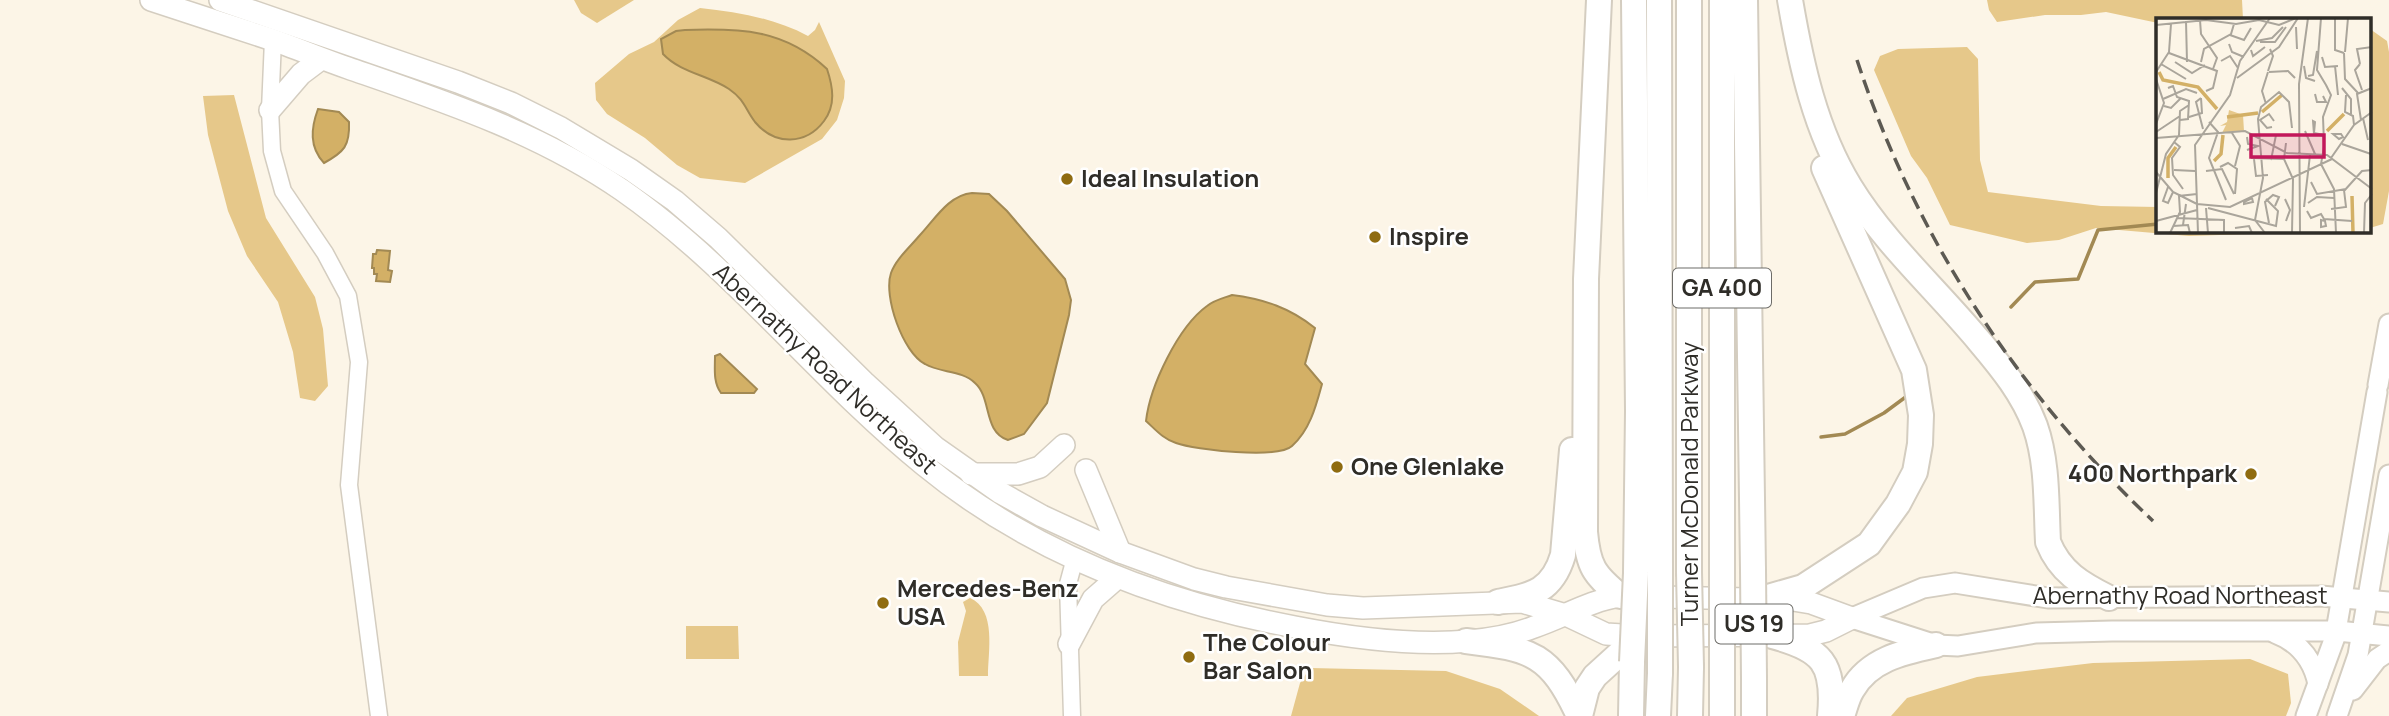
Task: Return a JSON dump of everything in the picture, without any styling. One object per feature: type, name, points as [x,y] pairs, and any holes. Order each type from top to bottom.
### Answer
[{"type":"highway","points":[[1498,602],[1538,592],[1554,576],[1563,555],[1586,279],[1599,0]]},
{"type":"highway","points":[[1631,716],[1638,386],[1634,0]]},
{"type":"highway","points":[[1658,716],[1662,333],[1659,0]]},
{"type":"highway","name":"Turner McDonald Parkway","points":[[1689,0],[1690,716]]},
{"type":"highway","name":"Turner McDonald Parkway","points":[[1722,0],[1722,716]]},
{"type":"highway","name":"US 19","points":[[1745,0],[1754,716]]},
{"type":"highway","points":[[1768,597],[1803,587],[1869,544],[1898,504],[1915,472],[1921,415],[1914,370],[1814,146],[1795,95],[1786,55],[1779,0]]},
{"type":"highway","points":[[1790,0],[1809,90],[1835,161],[1883,234],[1947,302],[2016,387],[2027,406],[2041,449],[2048,542],[2051,550],[2066,572],[2109,598]]},
{"type":"highway","points":[[1586,279],[1585,532],[1588,558],[1597,574],[1620,596]]},
{"type":"highway","points":[[1580,716],[1587,688],[1595,676],[1639,636]]},
{"type":"highway","points":[[1772,636],[1798,643],[1812,651],[1824,663],[1832,684],[1830,716]]},
{"type":"highway","points":[[1466,641],[1502,645],[1543,661],[1565,685],[1580,716]]},
{"type":"highway","points":[[1842,716],[1852,689],[1870,669],[1902,652],[1936,645]]},
{"type":"main road","name":"Abernathy Road Northeast","points":[[151,0],[450,102],[502,123],[562,153],[619,188],[704,254],[921,464],[987,510],[1066,553],[1117,578],[1185,602],[1253,619],[1374,640],[1466,641],[1510,635],[1566,615],[1598,599],[1620,596],[1768,597],[1811,603],[1936,645],[1958,646],[2036,634],[2074,632],[2337,631],[2389,636]]},
{"type":"main road","name":"Abernathy Road Northeast","points":[[220,0],[458,82],[511,103],[561,128],[631,170],[675,201],[718,238],[864,382],[936,447],[971,474],[1044,518],[1120,552],[1194,579],[1327,605],[1363,608],[1522,603],[1566,615],[1606,634],[1639,636],[1811,635],[1826,631],[1901,596],[1938,584],[1975,585],[2048,598],[2342,597],[2389,601]]},
{"type":"main road","points":[[270,110],[301,74],[321,59]]},
{"type":"main road","points":[[2306,716],[2337,631],[2389,324]]},
{"type":"main road","points":[[971,474],[1018,474],[1040,467],[1064,445]]},
{"type":"main road","points":[[1086,470],[1120,552]]},
{"type":"main road","points":[[2339,710],[2363,632],[2389,475]]},
{"type":"main road","points":[[2378,541],[2389,570]]},
{"type":"main road","points":[[1069,644],[1093,599],[1117,578]]},
{"type":"main road","points":[[2271,631],[2302,650],[2313,666],[2318,684]]},
{"type":"main road","points":[[2339,710],[2376,659],[2389,651]]},
{"type":"street","points":[[272,40],[272,151],[283,191],[325,253],[348,296],[359,362],[349,485],[379,716]]},
{"type":"street","points":[[1066,553],[1072,716]]},
{"type":"shaded area","points":[[574,0],[634,0],[597,23],[581,13]]},
{"type":"shaded area","points":[[1987,0],[2242,0],[2243,18],[2156,18],[2156,23],[2106,12],[2045,15],[1997,22],[1989,10]]},
{"type":"shaded area","points":[[700,8],[756,17],[808,36],[819,22],[845,81],[844,98],[837,120],[822,139],[745,183],[700,178],[677,165],[645,138],[607,114],[596,100],[595,83],[629,54],[654,42],[678,20]]},
{"type":"shaded area","points":[[2372,30],[2387,41],[2389,52],[2389,191],[2383,224],[2372,227]]},
{"type":"shaded area","points":[[676,31],[760,34],[778,39],[811,56],[827,69],[831,82],[832,96],[828,115],[817,129],[800,138],[781,139],[763,130],[742,101],[729,89],[678,66],[663,54],[661,39]]},
{"type":"shaded area","points":[[1967,47],[1978,59],[1980,160],[1988,192],[2101,206],[2156,207],[2156,233],[2280,233],[2189,236],[2096,228],[2059,240],[2027,243],[1950,225],[1927,178],[1911,156],[1874,70],[1880,56],[1898,49]]},
{"type":"shaded area","points":[[234,95],[266,218],[315,297],[323,329],[328,386],[315,401],[300,398],[293,352],[278,302],[247,256],[228,211],[208,135],[203,96]]},
{"type":"shaded area","points":[[318,109],[339,112],[349,122],[347,143],[324,163],[316,150],[313,137]]},
{"type":"shaded area","points":[[972,193],[989,194],[1007,211],[1065,279],[1071,300],[1047,403],[1024,434],[1008,440],[995,430],[984,397],[975,383],[964,376],[931,367],[917,358],[902,336],[892,309],[889,283],[893,268],[949,203]]},
{"type":"shaded area","points":[[377,250],[390,251],[390,282],[376,281],[377,274],[374,274],[372,268],[373,254],[376,254]]},
{"type":"shaded area","points":[[1232,295],[1276,306],[1315,328],[1305,364],[1322,384],[1308,425],[1298,440],[1284,450],[1254,453],[1186,446],[1167,439],[1146,421],[1159,375],[1176,342],[1196,316],[1210,304]]},
{"type":"shaded area","points":[[720,354],[757,389],[754,393],[721,393],[715,371],[715,356]]},
{"type":"shaded area","points":[[970,598],[979,604],[988,622],[988,676],[959,676],[958,642],[966,611],[963,602]]},
{"type":"shaded area","points":[[686,626],[738,626],[739,659],[686,659]]},
{"type":"shaded area","points":[[2250,659],[2288,674],[2291,703],[2286,716],[1891,716],[1907,698],[1977,677],[2093,663]]},
{"type":"shaded area","points":[[1310,668],[1446,671],[1500,689],[1539,716],[1291,716],[1300,683]]},
{"type":"waterway","points":[[2011,307],[2035,282],[2078,279],[2098,230],[2156,224]]},
{"type":"waterway","points":[[1821,437],[1845,434],[1884,413],[1907,396]]},
{"type":"railway","points":[[1857,60],[1909,189],[1976,309],[2015,366],[2058,420],[2104,472],[2153,521]]},
{"type":"place","name":"Ideal Insulation","points":[[1067,179]]},
{"type":"place","name":"Inspire","points":[[1375,237]]},
{"type":"place","name":"One Glenlake","points":[[1337,467]]},
{"type":"place","name":"400 Northpark","points":[[2251,474]]},
{"type":"place","name":"Mercedes-Benz USA","points":[[883,603]]},
{"type":"place","name":"The Colour Bar Salon","points":[[1189,657]]}]
